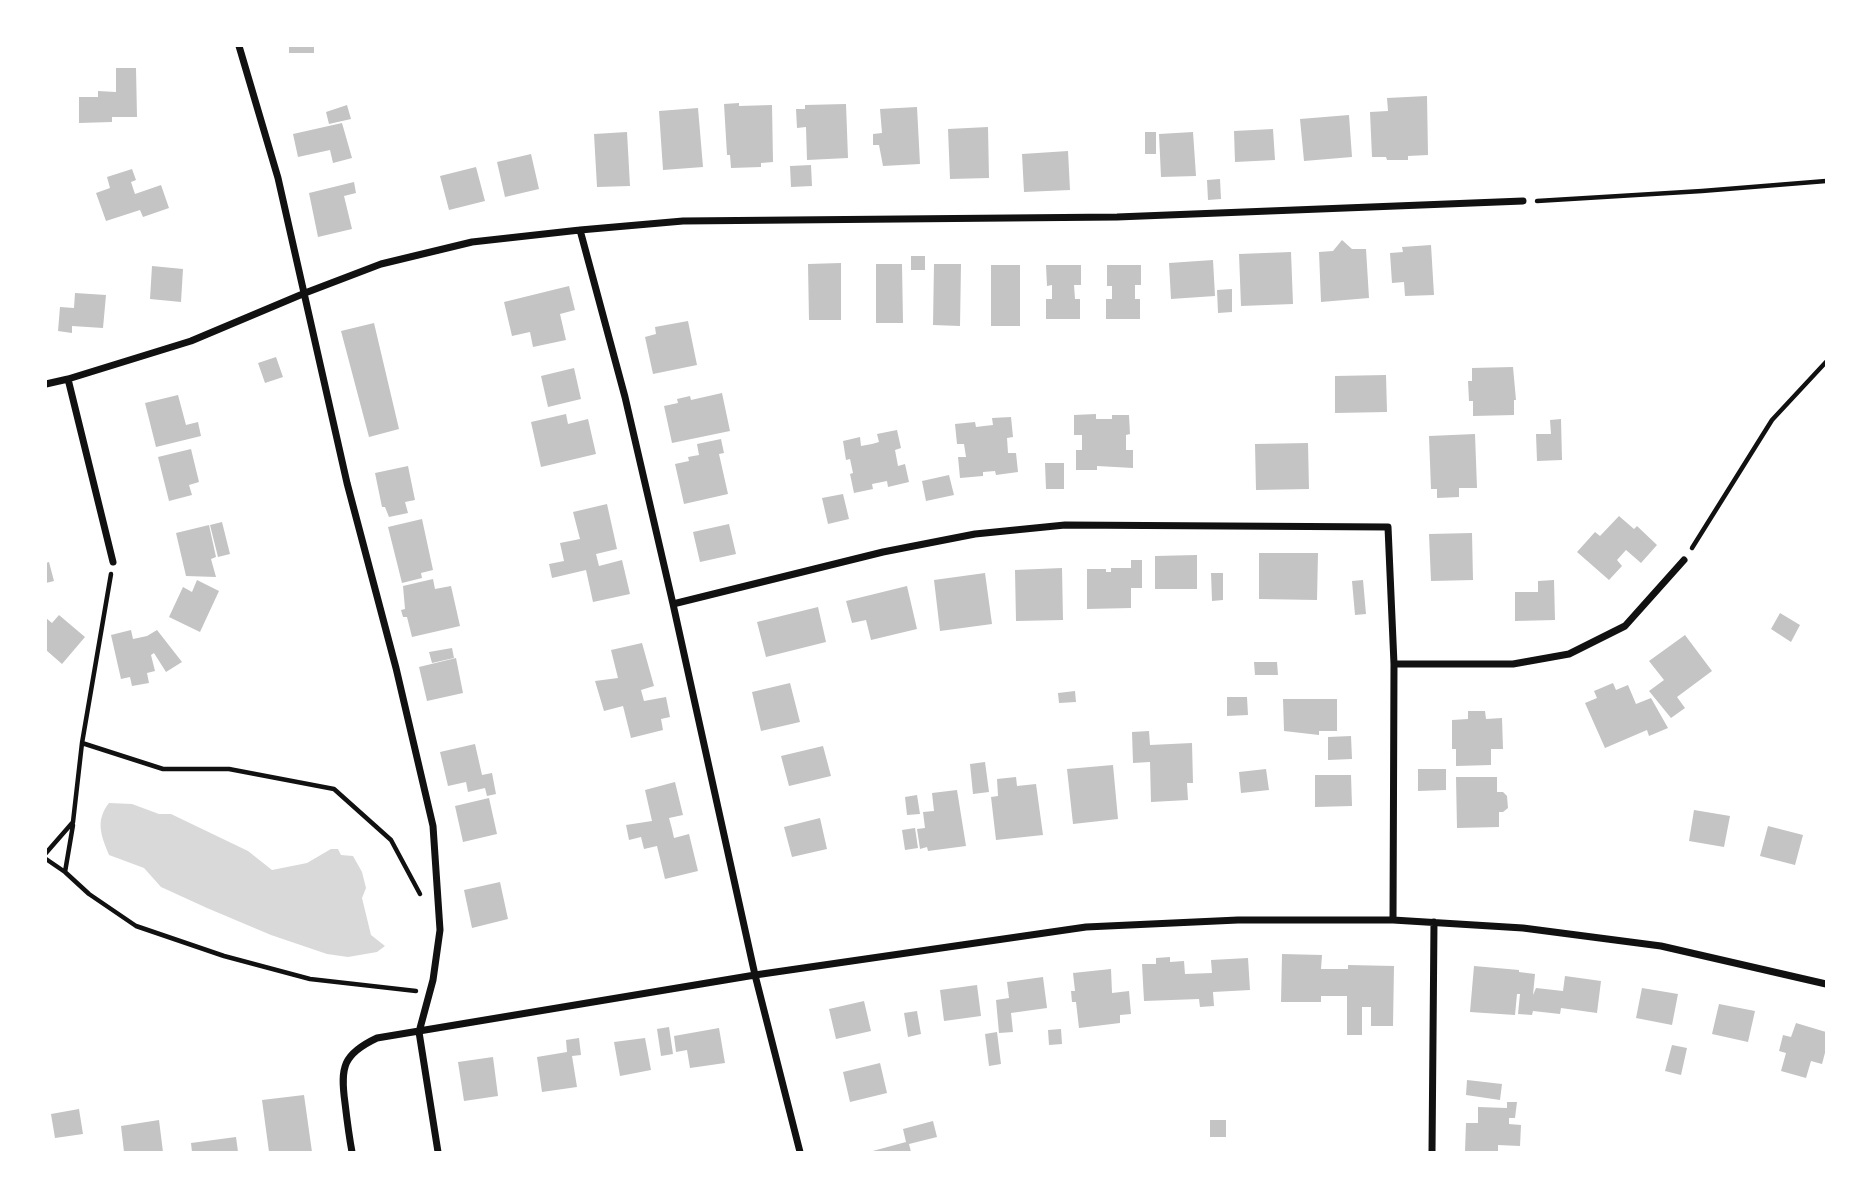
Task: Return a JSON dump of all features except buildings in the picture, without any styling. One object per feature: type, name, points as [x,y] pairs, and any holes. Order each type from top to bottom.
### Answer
[{"type":"street","points":[[239,46],[278,178],[347,483],[396,668],[433,826],[440,930],[433,980],[419,1032],[438,1153]]},
{"type":"street","points":[[46,384],[191,341],[305,292],[382,264],[472,242],[683,221],[1117,217],[1523,201]]},
{"type":"street","points":[[580,230],[625,397],[755,975],[800,1153]]},
{"type":"street","points":[[68,379],[113,562]]},
{"type":"street","points":[[673,604],[883,552],[975,534],[1065,526],[1388,527],[1394,664],[1393,920]]},
{"type":"street","points":[[1394,664],[1513,664],[1569,654],[1625,626],[1684,560]]},
{"type":"street","points":[[352,1153],[341,1075],[348,1060],[361,1045],[377,1038],[755,975],[1086,927],[1238,920],[1393,920],[1523,928],[1661,946],[1767,968],[1826,984]]},
{"type":"street","points":[[1432,1153],[1434,922]]},
{"type":"path","points":[[1523,201],[1826,181]]},
{"type":"path","points":[[1684,560],[1772,420],[1824,369],[1826,362]]},
{"type":"path","points":[[65,872],[82,743],[113,562]]},
{"type":"path","points":[[82,743],[163,769],[229,769],[334,789],[391,840],[424,900]]},
{"type":"path","points":[[46,853],[73,822]]},
{"type":"path","points":[[46,859],[89,894],[136,926],[224,956],[310,979],[416,992]]},
{"type":"shaded area","points":[[109,803],[132,804],[159,814],[171,814],[248,851],[272,870],[307,863],[331,849],[338,849],[341,855],[353,856],[362,872],[366,888],[362,898],[371,935],[385,946],[377,952],[348,957],[327,954],[271,935],[161,887],[144,868],[109,855],[101,822]]}]
